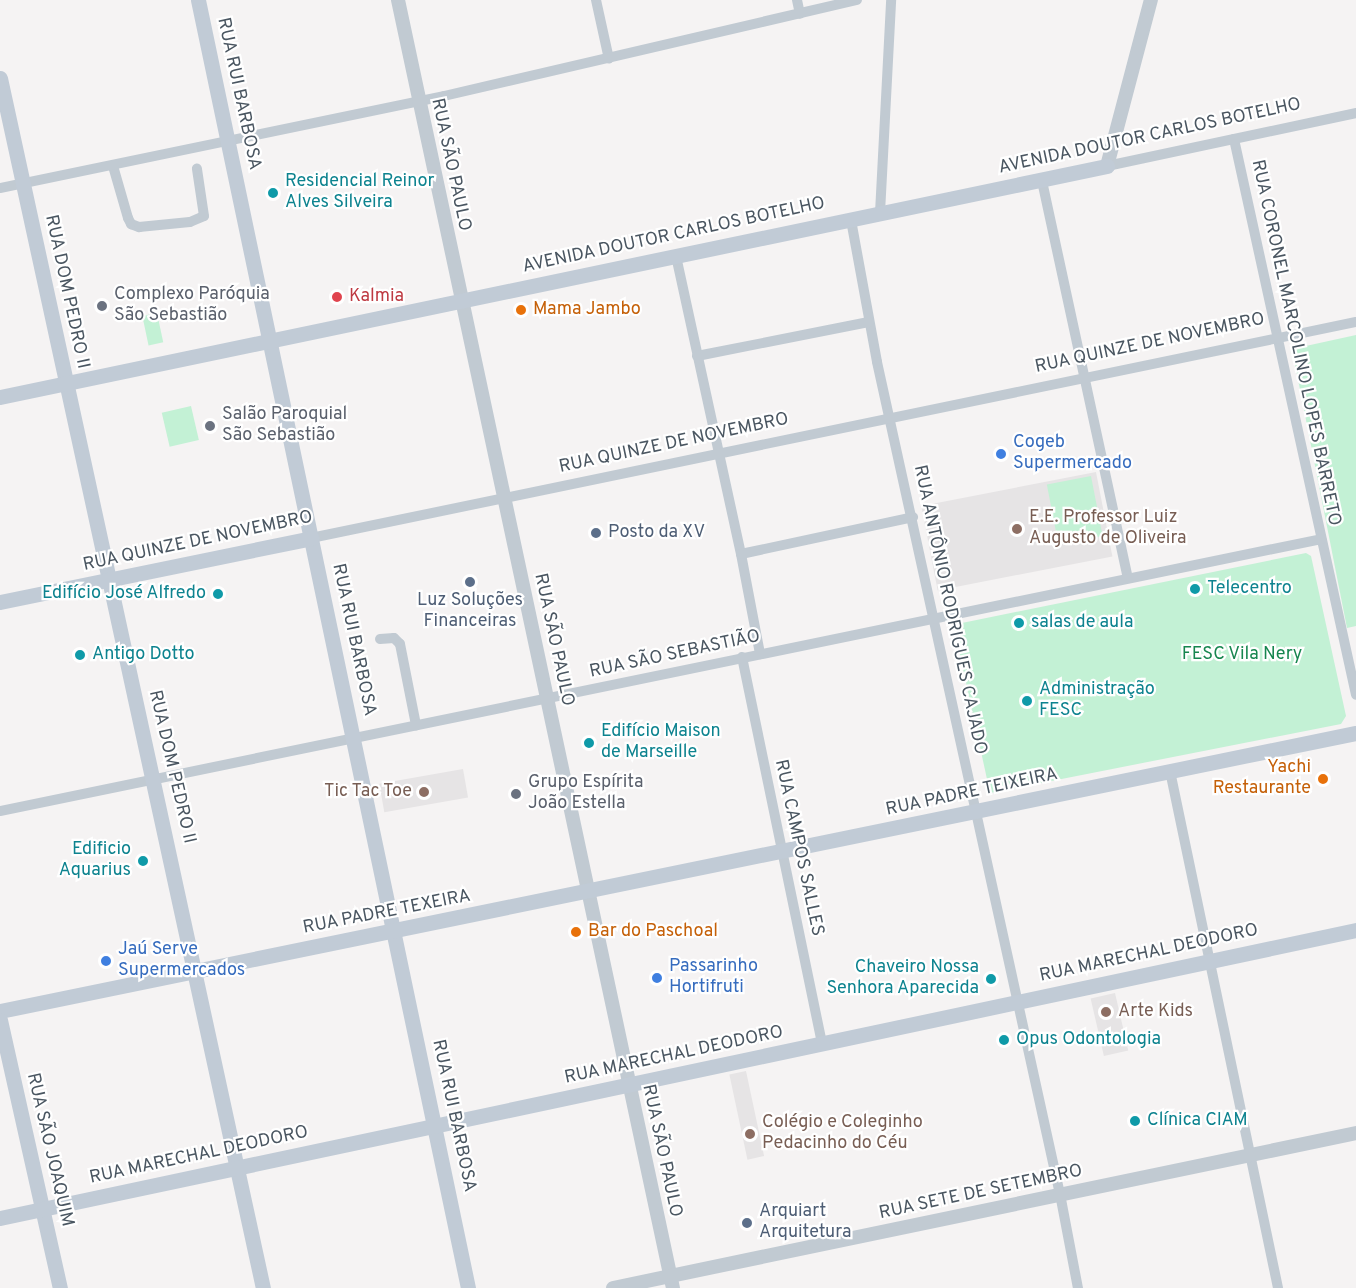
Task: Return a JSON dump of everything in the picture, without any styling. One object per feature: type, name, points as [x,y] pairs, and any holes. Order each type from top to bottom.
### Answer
[{"type":"main road","name":"RUA RUI BARBOSA","points":[[198,0],[468,1288]]},
{"type":"main road","name":"RUA DOM PEDRO II","points":[[0,78],[197,972],[263,1288]]},
{"type":"main road","name":"AVENIDA DOUTOR CARLOS BOTELHO","points":[[0,397],[1107,166]]},
{"type":"main road","name":"RUA QUINZE DE NOVEMBRO","points":[[0,602],[311,538]]},
{"type":"main road","points":[[1170,771],[1356,733]]},
{"type":"main road","name":"RUA PADRE TEIXEIRA","points":[[782,853],[1170,771]]},
{"type":"main road","name":"RUA PADRE TEXEIRA","points":[[0,1011],[782,853]]},
{"type":"main road","name":"RUA MARECHAL DEODORO","points":[[0,1218],[822,1046],[1356,930]]},
{"type":"main road","name":"RUA SÃO JOAQUIM","points":[[0,1020],[60,1288]]},
{"type":"street","name":"RUA SÃO PAULO","points":[[398,0],[587,893],[672,1282]]},
{"type":"street","points":[[596,0],[609,59]]},
{"type":"street","points":[[797,0],[800,14]]},
{"type":"street","points":[[0,188],[418,102],[857,0]]},
{"type":"street","points":[[880,213],[891,0]]},
{"type":"street","points":[[1107,166],[1150,0]]},
{"type":"street","name":"AVENIDA DOUTOR CARLOS BOTELHO","points":[[1107,166],[1356,112]]},
{"type":"street","name":"RUA CORONEL MARCOLINO LOPES BARRETO","points":[[1234,139],[1356,695]]},
{"type":"street","points":[[114,166],[128,218],[131,224],[139,227],[190,222],[204,216],[197,169]]},
{"type":"street","points":[[1042,181],[1128,578]]},
{"type":"street","name":"RUA ANTÔNIO RODRIGUES CAJADO","points":[[851,220],[869,322],[1060,1194],[1078,1288]]},
{"type":"street","points":[[676,256],[741,554],[760,654]]},
{"type":"street","points":[[697,356],[869,322]]},
{"type":"street","name":"RUA QUINZE DE NOVEMBRO","points":[[311,538],[1356,322]]},
{"type":"street","points":[[741,554],[913,517]]},
{"type":"street","name":"RUA SÃO SEBASTIÃO","points":[[0,811],[1321,539]]},
{"type":"street","points":[[380,639],[394,638],[400,644],[416,725]]},
{"type":"street","name":"RUA CAMPOS SALLES","points":[[742,657],[822,1046]]},
{"type":"street","points":[[1170,771],[1278,1288]]},
{"type":"street","name":"RUA SETE DE SETEMBRO","points":[[613,1288],[672,1282],[1060,1194],[1356,1133]]},
{"type":"shaded area","name":"E.E. Professor Luiz Augusto de Oliveira","points":[[1096,472],[1112,556],[938,590],[921,506]]},
{"type":"shaded area","name":"Tic Tac Toe","points":[[463,769],[468,798],[384,812],[379,784]]},
{"type":"shaded area","name":"Arte Kids","points":[[1115,993],[1128,1050],[1104,1056],[1091,999]]},
{"type":"shaded area","name":"Colégio e Coleginho Pedacinho do Céu","points":[[746,1071],[764,1156],[747,1160],[729,1075]]},
{"type":"green space","points":[[157,313],[163,342],[149,345],[142,316]]},
{"type":"green space","points":[[1356,335],[1356,626],[1347,628],[1292,349]]},
{"type":"green space","points":[[191,406],[199,440],[170,447],[162,413]]},
{"type":"green space","points":[[1091,476],[1103,536],[1058,544],[1047,485]]},
{"type":"green space","name":"FESC Vila Nery","points":[[1306,553],[1311,556],[1346,716],[1341,724],[990,793],[954,627],[957,624]]},
{"type":"place","name":"Residencial Reinor Alves Silveira","points":[[273,193]]},
{"type":"place","name":"Kalmia","points":[[337,297]]},
{"type":"place","name":"Complexo Paróquia São Sebastião","points":[[102,306]]},
{"type":"place","name":"Mama Jambo","points":[[521,310]]},
{"type":"place","name":"Salão Paroquial São Sebastião","points":[[210,426]]},
{"type":"place","name":"Cogeb Supermercado","points":[[1001,454]]},
{"type":"place","name":"E.E. Professor Luiz Augusto de Oliveira","points":[[1017,529]]},
{"type":"place","name":"Posto da XV","points":[[596,533]]},
{"type":"place","name":"Luz Soluções Financeiras","points":[[470,582]]},
{"type":"place","name":"Telecentro","points":[[1195,589]]},
{"type":"place","name":"Edifício José Alfredo","points":[[218,594]]},
{"type":"place","name":"salas de aula","points":[[1019,623]]},
{"type":"place","name":"Antigo Dotto","points":[[80,655]]},
{"type":"place","name":"Administração FESC","points":[[1027,701]]},
{"type":"place","name":"Edifício Maison de Marseille","points":[[589,743]]},
{"type":"place","name":"Yachi Restaurante","points":[[1323,779]]},
{"type":"place","name":"Tic Tac Toe","points":[[424,792]]},
{"type":"place","name":"Grupo Espírita João Estella","points":[[516,794]]},
{"type":"place","name":"Edificio Aquarius","points":[[143,861]]},
{"type":"place","name":"Bar do Paschoal","points":[[576,932]]},
{"type":"place","name":"Jaú Serve Supermercados","points":[[106,961]]},
{"type":"place","name":"Passarinho Hortifruti","points":[[657,978]]},
{"type":"place","name":"Chaveiro Nossa Senhora Aparecida","points":[[991,979]]},
{"type":"place","name":"Arte Kids","points":[[1106,1012]]},
{"type":"place","name":"Opus Odontologia","points":[[1004,1040]]},
{"type":"place","name":"Clínica CIAM","points":[[1135,1121]]},
{"type":"place","name":"Colégio e Coleginho Pedacinho do Céu","points":[[750,1134]]},
{"type":"place","name":"Arquiart Arquitetura","points":[[747,1223]]}]
